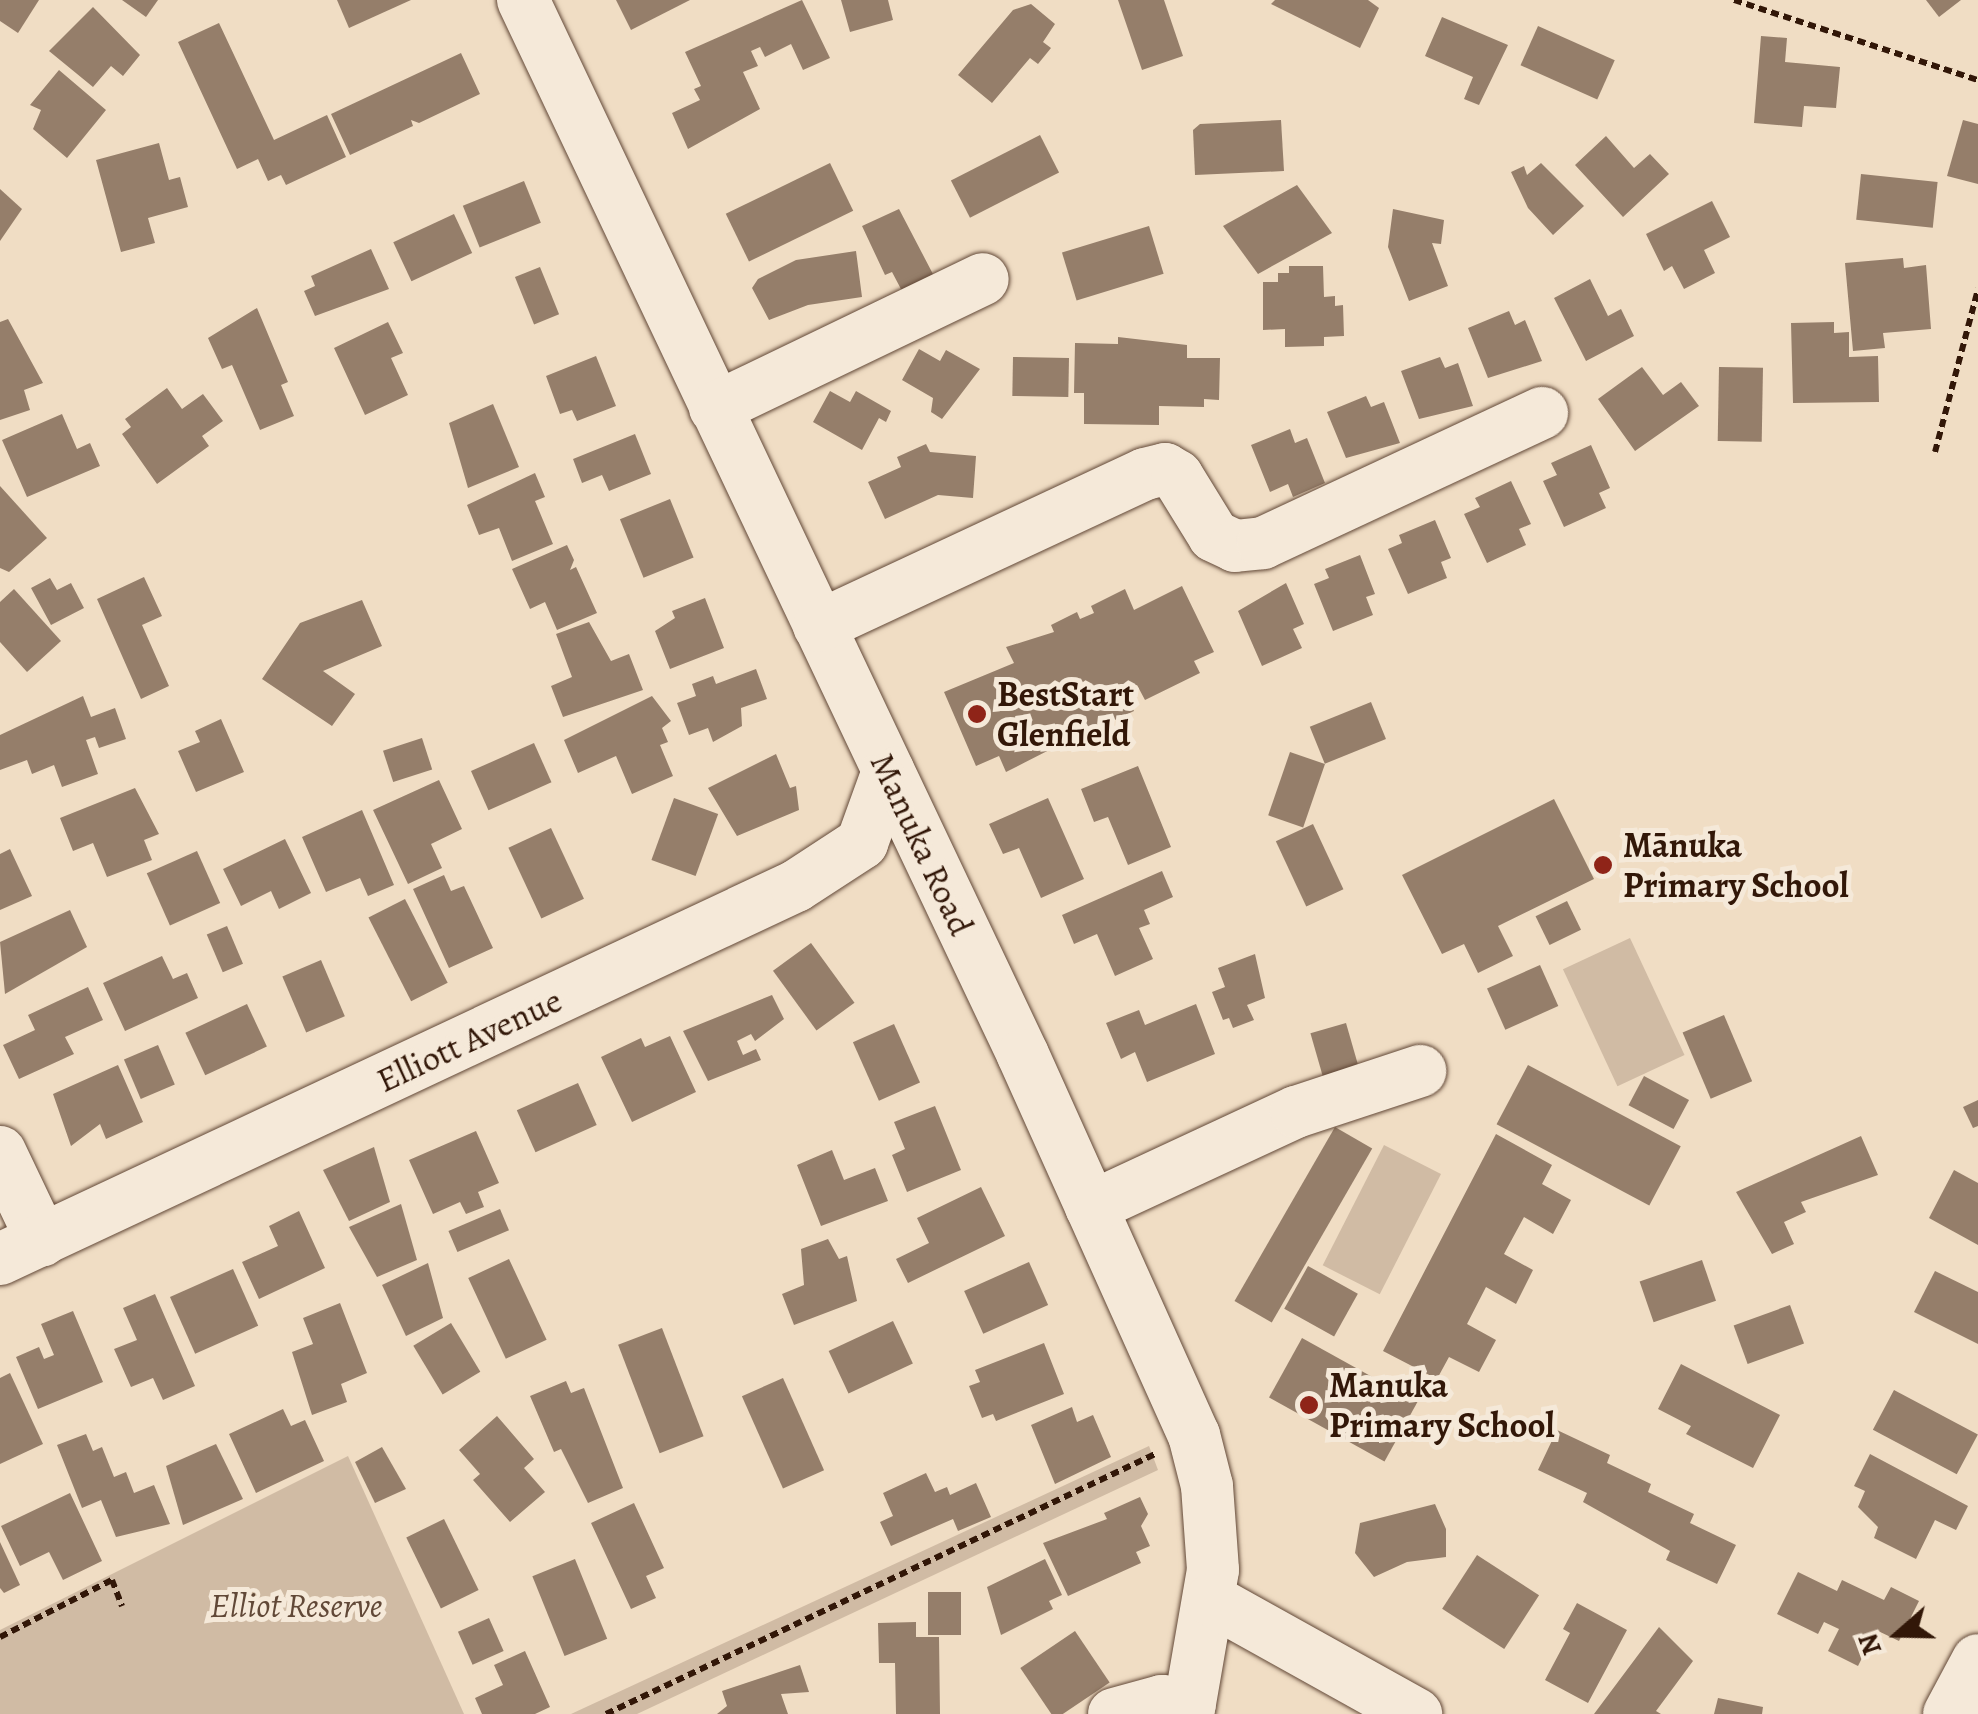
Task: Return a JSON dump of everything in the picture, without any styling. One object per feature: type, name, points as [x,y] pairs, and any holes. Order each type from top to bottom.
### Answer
[{"type":"street","name":"Manuka Road","points":[[523,0],[1092,1207],[1194,1435],[1213,1542],[1210,1600],[1190,1709]]},
{"type":"street","points":[[715,408],[983,278]]},
{"type":"street","points":[[820,626],[1145,474],[1165,469],[1177,476],[1214,536],[1236,546],[1263,543],[1542,413]]},
{"type":"street","name":"Elliott Avenue","points":[[21,1250],[796,886],[862,843],[888,771]]},
{"type":"street","points":[[1092,1207],[1296,1112],[1420,1070]]},
{"type":"street","points":[[0,1152],[21,1250]]},
{"type":"street","points":[[1210,1600],[1416,1714]]},
{"type":"street","points":[[1950,1714],[1978,1660]]},
{"type":"street","points":[[1114,1714],[1162,1701],[1190,1709]]},
{"type":"path","points":[[1734,0],[1978,80]]},
{"type":"path","points":[[1936,452],[1975,315],[1978,289]]},
{"type":"path","points":[[606,1714],[1156,1453]]},
{"type":"path","points":[[0,1636],[112,1580],[122,1606]]},
{"type":"green space","points":[[1630,938],[1685,1055],[1617,1086],[1563,969]]},
{"type":"green space","points":[[1384,1145],[1441,1174],[1380,1294],[1323,1265]]},
{"type":"green space","points":[[1149,1446],[1158,1470],[637,1714],[571,1714]]},
{"type":"green space","name":"Elliot Reserve","points":[[348,1456],[464,1714],[0,1714],[0,1630]]},
{"type":"building","points":[[0,0],[39,0],[18,33],[0,21]]},
{"type":"building","points":[[122,0],[158,0],[146,17]]},
{"type":"building","points":[[337,0],[411,0],[349,28]]},
{"type":"building","points":[[616,0],[690,0],[631,30]]},
{"type":"building","points":[[802,0],[830,58],[803,70],[791,44],[765,57],[760,47],[751,51],[758,66],[743,72],[760,109],[688,149],[672,113],[700,100],[694,89],[701,86],[685,52]]},
{"type":"building","points":[[841,0],[888,0],[893,20],[850,32]]},
{"type":"building","points":[[1118,0],[1164,0],[1183,56],[1142,70]]},
{"type":"building","points":[[1275,0],[1368,0],[1379,8],[1360,48],[1271,4]]},
{"type":"building","points":[[1926,0],[1961,0],[1939,17]]},
{"type":"building","points":[[1031,4],[1055,24],[1043,42],[1051,48],[1038,64],[1030,58],[992,103],[958,75],[1013,10]]},
{"type":"building","points":[[93,7],[140,55],[123,76],[111,66],[93,87],[49,51]]},
{"type":"building","points":[[1442,17],[1508,45],[1479,105],[1464,99],[1473,77],[1425,56]]},
{"type":"building","points":[[219,23],[274,140],[327,115],[346,157],[286,185],[281,175],[268,181],[258,159],[237,169],[178,42]]},
{"type":"building","points":[[1538,26],[1615,60],[1597,99],[1521,65]]},
{"type":"building","points":[[1761,36],[1787,38],[1785,62],[1840,67],[1836,108],[1804,106],[1802,127],[1754,123]]},
{"type":"building","points":[[461,53],[480,94],[419,123],[411,120],[413,126],[350,155],[331,114]]},
{"type":"building","points":[[59,70],[106,110],[67,158],[33,129],[41,110],[30,105]]},
{"type":"building","points":[[1281,120],[1284,171],[1195,175],[1193,130],[1200,124]]},
{"type":"building","points":[[1963,120],[1978,124],[1978,184],[1947,176]]},
{"type":"building","points":[[1040,135],[1059,172],[970,218],[951,180]]},
{"type":"building","points":[[1606,136],[1634,168],[1650,154],[1669,174],[1623,217],[1575,165]]},
{"type":"building","points":[[159,143],[169,180],[180,177],[188,207],[148,218],[155,243],[121,252],[96,160]]},
{"type":"building","points":[[830,163],[853,211],[749,261],[726,214]]},
{"type":"building","points":[[1541,163],[1584,206],[1553,235],[1528,208],[1511,172],[1524,166],[1527,175]]},
{"type":"building","points":[[1861,174],[1938,182],[1933,228],[1856,220]]},
{"type":"building","points":[[524,181],[541,223],[480,247],[463,206]]},
{"type":"building","points":[[1297,185],[1332,233],[1258,274],[1223,226]]},
{"type":"building","points":[[0,189],[22,209],[0,241]]},
{"type":"building","points":[[1712,201],[1730,237],[1704,250],[1715,273],[1684,289],[1672,266],[1664,271],[1646,234]]},
{"type":"building","points":[[899,209],[934,276],[902,291],[892,272],[885,275],[862,226]]},
{"type":"building","points":[[1393,209],[1444,220],[1441,244],[1432,243],[1448,286],[1409,301],[1388,247]]},
{"type":"building","points":[[454,214],[472,253],[411,281],[393,242]]},
{"type":"building","points":[[1149,226],[1164,274],[1077,300],[1062,253]]},
{"type":"building","points":[[371,249],[389,289],[315,316],[304,291],[315,286],[311,276]]},
{"type":"building","points":[[856,251],[862,297],[808,305],[769,320],[752,288],[758,279],[796,260]]},
{"type":"building","points":[[1903,258],[1904,268],[1926,265],[1931,329],[1883,333],[1885,348],[1853,351],[1845,263]]},
{"type":"building","points":[[1289,266],[1323,266],[1324,297],[1335,296],[1335,306],[1343,305],[1344,336],[1324,337],[1324,346],[1285,347],[1285,329],[1263,330],[1263,282],[1278,282],[1278,273],[1289,273]]},
{"type":"building","points":[[540,267],[559,314],[534,324],[515,277]]},
{"type":"building","points":[[1590,279],[1608,316],[1621,309],[1634,336],[1586,361],[1554,298]]},
{"type":"building","points":[[257,308],[288,382],[281,385],[294,416],[260,430],[232,365],[222,369],[208,338]]},
{"type":"building","points":[[1509,311],[1515,325],[1525,320],[1542,361],[1488,378],[1468,328]]},
{"type":"building","points":[[8,319],[43,383],[24,390],[30,410],[0,420],[0,322]]},
{"type":"building","points":[[388,322],[403,353],[391,358],[408,395],[365,415],[334,348]]},
{"type":"building","points":[[1834,322],[1834,333],[1849,332],[1849,357],[1878,356],[1879,402],[1793,403],[1791,323]]},
{"type":"building","points":[[1118,337],[1187,345],[1187,358],[1220,358],[1219,400],[1204,399],[1204,407],[1159,406],[1159,425],[1084,424],[1084,393],[1074,393],[1075,343],[1118,344]]},
{"type":"building","points":[[919,349],[940,361],[946,350],[980,369],[942,419],[931,412],[933,398],[902,380]]},
{"type":"building","points":[[596,356],[616,406],[577,421],[572,410],[560,414],[546,376]]},
{"type":"building","points":[[1013,357],[1069,358],[1068,397],[1012,396]]},
{"type":"building","points":[[1440,357],[1445,368],[1458,363],[1473,406],[1419,419],[1401,371]]},
{"type":"building","points":[[1642,367],[1663,395],[1681,382],[1699,406],[1635,451],[1598,399]]},
{"type":"building","points":[[1719,367],[1763,368],[1762,442],[1718,441]]},
{"type":"building","points":[[167,388],[182,409],[203,394],[223,421],[202,436],[209,446],[157,484],[122,434],[131,427],[125,419]]},
{"type":"building","points":[[830,391],[850,402],[856,391],[891,411],[886,422],[879,418],[862,450],[813,422]]},
{"type":"building","points":[[1366,396],[1371,407],[1384,402],[1400,443],[1346,458],[1327,412]]},
{"type":"building","points":[[493,404],[519,467],[468,488],[449,423]]},
{"type":"building","points":[[62,414],[77,449],[90,443],[100,466],[27,497],[2,440]]},
{"type":"building","points":[[1290,429],[1295,443],[1307,438],[1325,483],[1293,497],[1288,484],[1270,492],[1251,445]]},
{"type":"building","points":[[635,434],[651,474],[609,491],[602,475],[582,483],[573,459]]},
{"type":"building","points":[[926,444],[930,452],[976,456],[973,498],[938,495],[885,519],[868,482],[901,467],[897,457]]},
{"type":"building","points":[[1591,445],[1610,488],[1599,493],[1606,508],[1564,527],[1543,481],[1557,475],[1551,463]]},
{"type":"building","points":[[535,473],[545,497],[535,501],[553,544],[512,561],[499,528],[479,535],[467,505]]},
{"type":"building","points":[[1511,481],[1531,524],[1519,529],[1526,545],[1487,563],[1464,514],[1480,507],[1475,498]]},
{"type":"building","points":[[0,486],[47,538],[9,572],[0,568]]},
{"type":"building","points":[[670,499],[694,557],[644,578],[620,519]]},
{"type":"building","points":[[1435,520],[1451,558],[1441,562],[1447,578],[1408,594],[1388,549],[1402,543],[1399,535]]},
{"type":"building","points":[[567,545],[574,560],[570,570],[576,567],[597,613],[557,630],[545,602],[530,609],[512,569]]},
{"type":"building","points":[[1360,555],[1375,594],[1366,597],[1373,615],[1333,631],[1314,584],[1329,578],[1325,569]]},
{"type":"building","points":[[144,577],[162,616],[142,625],[169,686],[141,699],[97,599]]},
{"type":"building","points":[[50,578],[57,590],[71,583],[84,608],[51,625],[31,588]]},
{"type":"building","points":[[1286,583],[1304,624],[1293,629],[1302,648],[1262,666],[1238,611]]},
{"type":"building","points":[[1182,586],[1214,652],[1194,661],[1200,673],[1145,700],[1137,685],[1124,691],[1134,711],[1081,736],[1073,720],[1054,730],[1061,744],[1006,772],[999,756],[976,766],[944,692],[1014,663],[1006,647],[1054,632],[1051,625],[1077,612],[1080,619],[1094,613],[1091,606],[1125,589],[1134,610]]},
{"type":"building","points":[[14,589],[61,641],[27,672],[0,642],[0,602]]},
{"type":"building","points":[[705,598],[724,648],[670,669],[655,631],[675,618],[672,611]]},
{"type":"building","points":[[362,600],[382,646],[323,671],[355,694],[332,726],[262,679],[300,623]]},
{"type":"building","points":[[589,622],[611,661],[629,654],[643,690],[563,717],[551,686],[572,677],[556,634]]},
{"type":"building","points":[[756,669],[767,699],[741,708],[742,726],[713,742],[708,728],[689,735],[677,703],[696,696],[692,684],[713,676],[716,684]]},
{"type":"building","points":[[83,696],[91,717],[115,708],[126,739],[99,748],[95,737],[86,740],[98,774],[62,787],[54,765],[32,774],[27,760],[0,770],[0,735]]},
{"type":"building","points":[[652,696],[671,721],[662,728],[668,742],[660,745],[673,776],[632,794],[616,756],[578,773],[564,740]]},
{"type":"building","points":[[1371,702],[1386,739],[1325,764],[1310,727]]},
{"type":"building","points":[[221,719],[244,772],[196,792],[178,751],[200,742],[195,731]]},
{"type":"building","points":[[422,738],[432,769],[393,782],[383,751]]},
{"type":"building","points":[[534,743],[551,782],[488,810],[471,771]]},
{"type":"building","points":[[1290,752],[1325,764],[1303,827],[1268,815]]},
{"type":"building","points":[[776,754],[790,788],[796,786],[799,810],[737,836],[708,788]]},
{"type":"building","points":[[1138,766],[1171,847],[1128,865],[1108,817],[1094,822],[1081,789]]},
{"type":"building","points":[[439,780],[462,829],[431,844],[442,868],[408,884],[373,810]]},
{"type":"building","points":[[135,788],[159,834],[144,840],[152,860],[107,877],[93,843],[73,851],[60,818]]},
{"type":"building","points":[[674,798],[718,814],[696,876],[651,860]]},
{"type":"building","points":[[1048,798],[1084,879],[1041,898],[1019,848],[1003,854],[989,824]]},
{"type":"building","points":[[1554,799],[1594,879],[1498,926],[1513,956],[1478,973],[1464,944],[1442,954],[1402,875]]},
{"type":"building","points":[[362,810],[394,885],[368,896],[360,878],[326,892],[302,837]]},
{"type":"building","points":[[1313,824],[1343,889],[1306,907],[1276,841]]},
{"type":"building","points":[[551,828],[584,899],[541,919],[508,848]]},
{"type":"building","points":[[285,839],[311,893],[279,909],[271,891],[241,906],[223,869]]},
{"type":"building","points":[[10,849],[32,896],[0,910],[0,854]]},
{"type":"building","points":[[197,851],[220,903],[170,925],[147,873]]},
{"type":"building","points":[[1162,871],[1173,897],[1144,910],[1150,924],[1139,928],[1153,959],[1115,976],[1097,934],[1074,944],[1062,915]]},
{"type":"building","points":[[444,875],[451,891],[464,886],[493,948],[449,968],[413,889]]},
{"type":"building","points":[[405,899],[448,983],[411,1001],[368,918]]},
{"type":"building","points":[[1567,901],[1581,930],[1550,945],[1536,916]]},
{"type":"building","points":[[70,910],[87,947],[5,994],[0,942]]},
{"type":"building","points":[[227,926],[243,964],[223,972],[207,935]]},
{"type":"building","points":[[811,943],[854,1003],[816,1030],[773,971]]},
{"type":"building","points":[[1255,954],[1265,998],[1247,1005],[1254,1020],[1233,1028],[1229,1018],[1223,1020],[1212,992],[1225,987],[1218,968]]},
{"type":"building","points":[[162,956],[173,979],[187,973],[198,998],[125,1031],[103,983]]},
{"type":"building","points":[[321,960],[345,1016],[306,1033],[282,976]]},
{"type":"building","points":[[1540,965],[1558,1006],[1505,1030],[1487,989]]},
{"type":"building","points":[[88,987],[103,1020],[65,1037],[74,1054],[19,1079],[3,1045],[35,1030],[28,1015]]},
{"type":"building","points":[[772,995],[784,1019],[755,1041],[751,1034],[737,1041],[743,1055],[756,1049],[761,1060],[708,1081],[683,1031]]},
{"type":"building","points":[[247,1004],[267,1047],[205,1075],[185,1033]]},
{"type":"building","points":[[1196,1004],[1215,1054],[1147,1082],[1135,1052],[1121,1059],[1106,1023],[1139,1010],[1145,1025]]},
{"type":"building","points":[[1724,1015],[1752,1081],[1711,1099],[1683,1033]]},
{"type":"building","points":[[1346,1023],[1360,1071],[1324,1081],[1310,1033]]},
{"type":"building","points":[[894,1024],[920,1082],[879,1101],[853,1042]]},
{"type":"building","points":[[670,1036],[696,1092],[632,1122],[601,1057],[641,1038],[645,1047]]},
{"type":"building","points":[[158,1045],[175,1085],[141,1099],[124,1059]]},
{"type":"building","points":[[118,1065],[143,1122],[106,1139],[100,1124],[71,1146],[53,1094]]},
{"type":"building","points":[[1528,1065],[1681,1146],[1649,1205],[1497,1124]]},
{"type":"building","points":[[1644,1076],[1689,1100],[1674,1129],[1629,1105]]},
{"type":"building","points":[[578,1083],[597,1125],[536,1152],[517,1110]]},
{"type":"building","points":[[1978,1100],[1978,1126],[1973,1128],[1963,1107]]},
{"type":"building","points":[[935,1106],[961,1170],[907,1192],[892,1155],[905,1149],[894,1122]]},
{"type":"building","points":[[1335,1127],[1372,1148],[1272,1323],[1234,1301]]},
{"type":"building","points":[[476,1131],[499,1183],[478,1192],[484,1207],[466,1214],[460,1202],[433,1214],[409,1160]]},
{"type":"building","points":[[1496,1134],[1552,1165],[1542,1184],[1571,1200],[1553,1234],[1524,1217],[1504,1254],[1533,1270],[1516,1304],[1486,1287],[1467,1324],[1496,1340],[1479,1372],[1449,1357],[1437,1379],[1383,1351]]},
{"type":"building","points":[[1861,1136],[1878,1175],[1801,1202],[1806,1212],[1784,1222],[1794,1244],[1772,1254],[1736,1192]]},
{"type":"building","points":[[374,1147],[390,1202],[349,1221],[323,1170]]},
{"type":"building","points":[[832,1150],[844,1180],[875,1168],[888,1201],[821,1226],[797,1165]]},
{"type":"building","points":[[1954,1170],[1978,1183],[1978,1245],[1929,1218]]},
{"type":"building","points":[[981,1187],[1005,1236],[908,1283],[896,1259],[929,1243],[917,1218]]},
{"type":"building","points":[[401,1204],[417,1260],[377,1277],[349,1227]]},
{"type":"building","points":[[500,1209],[509,1230],[457,1252],[448,1231]]},
{"type":"building","points":[[299,1211],[325,1268],[259,1299],[242,1262],[278,1246],[269,1226]]},
{"type":"building","points":[[828,1239],[839,1259],[847,1256],[857,1301],[794,1325],[782,1294],[804,1285],[801,1249]]},
{"type":"building","points":[[509,1259],[547,1340],[506,1359],[468,1278]]},
{"type":"building","points":[[1702,1260],[1716,1301],[1654,1322],[1640,1281]]},
{"type":"building","points":[[1029,1262],[1048,1305],[983,1334],[964,1291]]},
{"type":"building","points":[[428,1263],[443,1318],[406,1336],[382,1285]]},
{"type":"building","points":[[1308,1266],[1358,1294],[1334,1336],[1284,1309]]},
{"type":"building","points":[[233,1269],[258,1326],[195,1354],[170,1297]]},
{"type":"building","points":[[1935,1271],[1978,1292],[1978,1344],[1914,1312]]},
{"type":"building","points":[[155,1294],[195,1386],[163,1400],[153,1378],[131,1387],[114,1349],[137,1340],[123,1308]]},
{"type":"building","points":[[340,1303],[367,1373],[341,1384],[347,1402],[312,1415],[292,1352],[313,1344],[303,1318]]},
{"type":"building","points":[[1790,1305],[1804,1344],[1748,1364],[1734,1326]]},
{"type":"building","points":[[73,1311],[103,1382],[38,1409],[16,1357],[39,1347],[44,1359],[54,1355],[41,1324]]},
{"type":"building","points":[[893,1321],[913,1364],[849,1394],[829,1351]]},
{"type":"building","points":[[451,1323],[480,1372],[443,1395],[413,1346]]},
{"type":"building","points":[[662,1328],[704,1436],[660,1453],[618,1345]]},
{"type":"building","points":[[1302,1338],[1417,1402],[1384,1461],[1269,1397]]},
{"type":"building","points":[[1044,1343],[1064,1394],[996,1421],[993,1414],[982,1418],[969,1386],[980,1382],[975,1370]]},
{"type":"building","points":[[1681,1364],[1780,1415],[1753,1468],[1686,1434],[1691,1426],[1658,1409]]},
{"type":"building","points":[[10,1373],[43,1444],[0,1464],[0,1378]]},
{"type":"building","points":[[783,1378],[824,1470],[783,1489],[742,1396]]},
{"type":"building","points":[[566,1381],[571,1393],[584,1388],[623,1488],[588,1503],[561,1449],[554,1452],[530,1396]]},
{"type":"building","points":[[1894,1390],[1978,1435],[1957,1474],[1873,1430]]},
{"type":"building","points":[[1072,1407],[1077,1422],[1093,1415],[1111,1457],[1055,1484],[1031,1425]]},
{"type":"building","points":[[283,1409],[291,1426],[305,1420],[324,1461],[256,1493],[229,1434]]},
{"type":"building","points":[[497,1416],[534,1459],[524,1468],[545,1492],[510,1522],[473,1480],[480,1474],[459,1450]]},
{"type":"building","points":[[1557,1430],[1610,1455],[1607,1463],[1651,1484],[1648,1492],[1694,1514],[1690,1523],[1736,1545],[1717,1584],[1666,1560],[1670,1551],[1583,1502],[1587,1493],[1538,1470]]},
{"type":"building","points":[[86,1434],[93,1451],[102,1447],[114,1477],[126,1472],[134,1493],[154,1485],[170,1524],[116,1537],[101,1500],[82,1508],[57,1445]]},
{"type":"building","points":[[216,1444],[243,1499],[183,1525],[166,1466]]},
{"type":"building","points":[[382,1447],[406,1489],[375,1503],[355,1462]]},
{"type":"building","points":[[1870,1454],[1968,1506],[1956,1530],[1935,1520],[1916,1559],[1874,1538],[1878,1527],[1858,1507],[1865,1491],[1854,1486]]},
{"type":"building","points":[[926,1473],[935,1492],[947,1487],[950,1495],[976,1483],[991,1517],[958,1531],[953,1519],[891,1546],[880,1522],[893,1516],[883,1493]]},
{"type":"building","points":[[70,1493],[102,1561],[63,1580],[49,1552],[20,1566],[1,1526]]},
{"type":"building","points":[[1140,1497],[1148,1514],[1141,1526],[1150,1546],[1136,1552],[1141,1563],[1068,1596],[1043,1543],[1107,1519],[1104,1513]]},
{"type":"building","points":[[634,1503],[664,1568],[646,1576],[656,1598],[631,1609],[591,1523]]},
{"type":"building","points":[[1435,1504],[1446,1529],[1446,1557],[1407,1562],[1374,1577],[1355,1553],[1360,1523]]},
{"type":"building","points":[[444,1519],[479,1590],[441,1608],[406,1537]]},
{"type":"building","points":[[0,1542],[20,1585],[4,1593],[0,1588]]},
{"type":"building","points":[[1477,1555],[1539,1595],[1504,1649],[1442,1609]]},
{"type":"building","points":[[575,1559],[607,1639],[565,1656],[532,1576]]},
{"type":"building","points":[[1045,1559],[1062,1595],[1049,1601],[1053,1609],[1001,1635],[987,1587]]},
{"type":"building","points":[[1798,1572],[1837,1591],[1842,1580],[1884,1600],[1891,1587],[1919,1601],[1899,1641],[1876,1630],[1858,1666],[1828,1651],[1839,1629],[1824,1622],[1818,1634],[1777,1614]]},
{"type":"building","points":[[928,1592],[961,1592],[961,1635],[928,1635]]},
{"type":"building","points":[[1577,1603],[1627,1630],[1588,1703],[1545,1680],[1570,1633],[1563,1629]]},
{"type":"building","points":[[489,1618],[504,1651],[473,1665],[458,1632]]},
{"type":"building","points":[[916,1622],[916,1637],[939,1637],[940,1714],[896,1714],[895,1663],[879,1663],[878,1623]]},
{"type":"building","points":[[1659,1627],[1693,1661],[1656,1711],[1661,1714],[1594,1714]]},
{"type":"building","points":[[1075,1631],[1110,1682],[1063,1714],[1051,1714],[1020,1668]]},
{"type":"building","points":[[525,1651],[550,1707],[535,1714],[482,1714],[475,1698],[503,1685],[494,1665]]},
{"type":"building","points":[[800,1665],[809,1692],[781,1694],[788,1714],[717,1714],[727,1706],[722,1691]]},
{"type":"building","points":[[1718,1698],[1763,1707],[1762,1714],[1714,1714]]},
{"type":"place","name":"BestStart Glenfield","points":[[977,714]]},
{"type":"place","name":"Mānuka Primary School","points":[[1603,865]]},
{"type":"place","name":"Manuka Primary School","points":[[1309,1405]]}]
